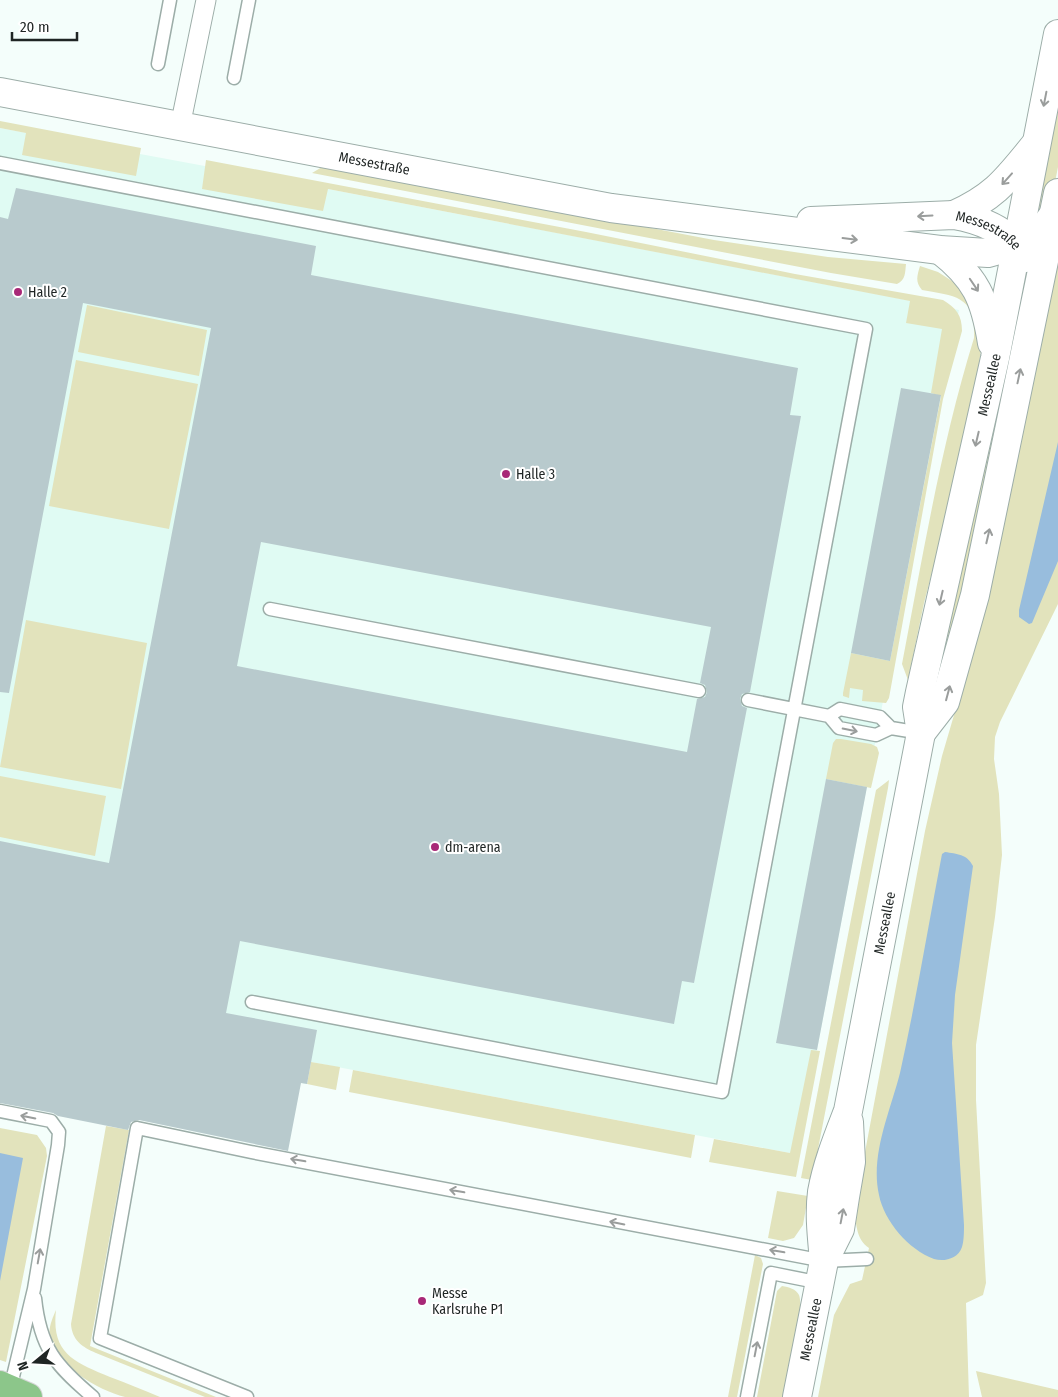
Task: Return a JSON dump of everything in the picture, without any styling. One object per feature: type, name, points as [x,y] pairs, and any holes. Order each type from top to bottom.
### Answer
[{"type":"street","points":[[182,120],[206,0]]},
{"type":"street","name":"Messeallee","points":[[798,1397],[822,1272],[840,1229],[851,1162],[848,1111],[921,733],[918,707],[920,692],[995,358],[1058,34]]},
{"type":"street","name":"Messestraße","points":[[0,92],[182,120],[611,208],[940,250],[988,253],[1017,245]]},
{"type":"street","points":[[954,215],[990,196],[1006,181],[1037,141]]},
{"type":"street","points":[[1036,294],[1030,268],[1017,245],[1043,229],[1056,204]]},
{"type":"street","name":"Messeallee","points":[[921,733],[945,702],[974,595],[1056,204]]},
{"type":"street","name":"Messestraße","points":[[750,226],[863,218],[954,215],[972,218],[1000,230],[1017,245]]},
{"type":"street","points":[[940,250],[956,263],[971,280],[981,296],[988,317],[995,358]]},
{"type":"lane","points":[[158,64],[170,0]]},
{"type":"lane","points":[[234,78],[249,0]]},
{"type":"lane","points":[[0,163],[866,329],[722,1092],[252,1002]]},
{"type":"lane","points":[[270,609],[699,691]]},
{"type":"lane","points":[[748,700],[829,716],[839,728],[848,730],[876,735],[891,728],[921,733]]},
{"type":"lane","points":[[829,716],[840,709],[880,717],[891,728]]},
{"type":"lane","points":[[0,1111],[51,1121],[59,1132],[34,1289],[9,1393]]},
{"type":"lane","points":[[247,1397],[100,1338],[137,1128],[822,1272]]},
{"type":"lane","points":[[747,1397],[771,1273],[822,1272],[867,1259]]},
{"type":"lane","points":[[34,1289],[38,1324],[51,1355],[67,1375],[93,1397]]},
{"type":"shaded area","points":[[0,128],[959,310],[941,395],[817,1050],[795,1154],[311,1062],[307,1084],[0,1025]]},
{"type":"green space","points":[[1058,87],[1058,167],[1055,182],[1034,226]]},
{"type":"green space","points":[[0,121],[141,148],[136,176],[22,155],[26,133],[0,128]]},
{"type":"green space","points":[[206,160],[586,232],[795,274],[943,300],[951,306],[959,316],[962,331],[943,399],[889,698],[886,703],[862,701],[863,690],[850,688],[849,698],[843,696],[843,693],[851,653],[890,661],[941,396],[931,393],[942,329],[906,323],[910,301],[328,189],[323,211],[202,189]]},
{"type":"green space","points":[[322,167],[347,170],[714,240],[828,257],[906,264],[905,273],[904,278],[897,284],[831,273],[312,173]]},
{"type":"green space","points":[[1058,238],[1058,604],[1000,722],[995,737],[994,759],[999,794],[1002,855],[976,1045],[976,1100],[986,1283],[983,1295],[966,1303],[969,1397],[818,1397],[834,1315],[850,1284],[862,1280],[869,1248],[859,1236],[854,1211],[925,831],[942,756],[981,623]]},
{"type":"green space","points":[[920,266],[938,272],[963,288],[983,334],[978,372],[908,680],[902,664],[925,541],[942,459],[974,338],[974,324],[967,306],[954,297],[922,290],[917,279]]},
{"type":"green space","points":[[1022,289],[998,423],[953,631],[927,711]]},
{"type":"green space","points":[[87,305],[207,330],[199,376],[78,352]]},
{"type":"green space","points":[[76,360],[198,384],[169,529],[49,506]]},
{"type":"green space","points":[[26,620],[147,643],[121,789],[0,767]]},
{"type":"green space","points":[[836,739],[871,744],[877,747],[879,753],[871,788],[826,779],[833,743]]},
{"type":"green space","points":[[0,776],[106,796],[95,856],[0,837]]},
{"type":"green space","points":[[889,780],[812,1180],[801,1178],[876,790]]},
{"type":"green space","points":[[811,1050],[820,1051],[796,1177],[709,1162],[714,1139],[790,1153]]},
{"type":"green space","points":[[311,1062],[340,1067],[336,1090],[307,1084]]},
{"type":"green space","points":[[353,1070],[695,1135],[691,1158],[349,1092]]},
{"type":"green space","points":[[106,1126],[129,1130],[90,1346],[216,1397],[205,1397],[96,1353],[82,1345],[73,1334],[71,1324]]},
{"type":"green space","points":[[0,1128],[37,1135],[46,1148],[47,1156],[6,1362],[0,1360]]},
{"type":"green space","points":[[777,1191],[808,1196],[803,1225],[794,1238],[783,1241],[768,1238]]},
{"type":"green space","points":[[755,1255],[761,1258],[763,1264],[737,1397],[728,1397]]},
{"type":"green space","points":[[782,1286],[796,1291],[799,1295],[800,1303],[798,1329],[783,1397],[757,1397],[777,1291]]},
{"type":"green space","points":[[56,1310],[55,1325],[57,1337],[62,1347],[76,1361],[160,1397],[125,1397],[114,1394],[91,1383],[69,1367],[54,1347],[50,1336],[50,1326]]},
{"type":"green space","points":[[976,1371],[1058,1390],[1058,1397],[982,1397]]},
{"type":"water","points":[[1058,442],[1058,561],[1032,623],[1029,624],[1019,617],[1019,610]]},
{"type":"water","points":[[945,852],[965,857],[973,866],[955,995],[952,1043],[964,1236],[960,1251],[950,1259],[942,1260],[934,1259],[916,1249],[907,1242],[892,1224],[886,1215],[879,1195],[877,1165],[882,1134],[900,1073],[942,854]]},
{"type":"water","points":[[0,1153],[23,1158],[0,1281]]},
{"type":"building","points":[[16,188],[316,246],[311,275],[798,368],[790,415],[801,416],[750,692],[742,694],[740,699],[742,706],[747,708],[694,983],[682,981],[674,1024],[240,941],[226,1013],[317,1030],[307,1084],[301,1083],[288,1151],[139,1120],[131,1122],[128,1130],[0,1103],[0,841],[109,863],[211,328],[83,303],[9,693],[0,692],[0,217],[8,219]],"holes":[[[261,542],[711,627],[700,683],[705,685],[707,692],[705,697],[697,699],[687,752],[237,666]]]},
{"type":"building","points":[[901,388],[941,395],[890,661],[851,653]]},
{"type":"building","points":[[826,779],[867,787],[817,1050],[776,1043]]},
{"type":"place","name":"Halle 2","points":[[18,292]]},
{"type":"place","name":"Halle 3","points":[[506,474]]},
{"type":"place","name":"dm-arena","points":[[435,847]]},
{"type":"place","name":"Messe Karlsruhe P1","points":[[422,1301]]}]
